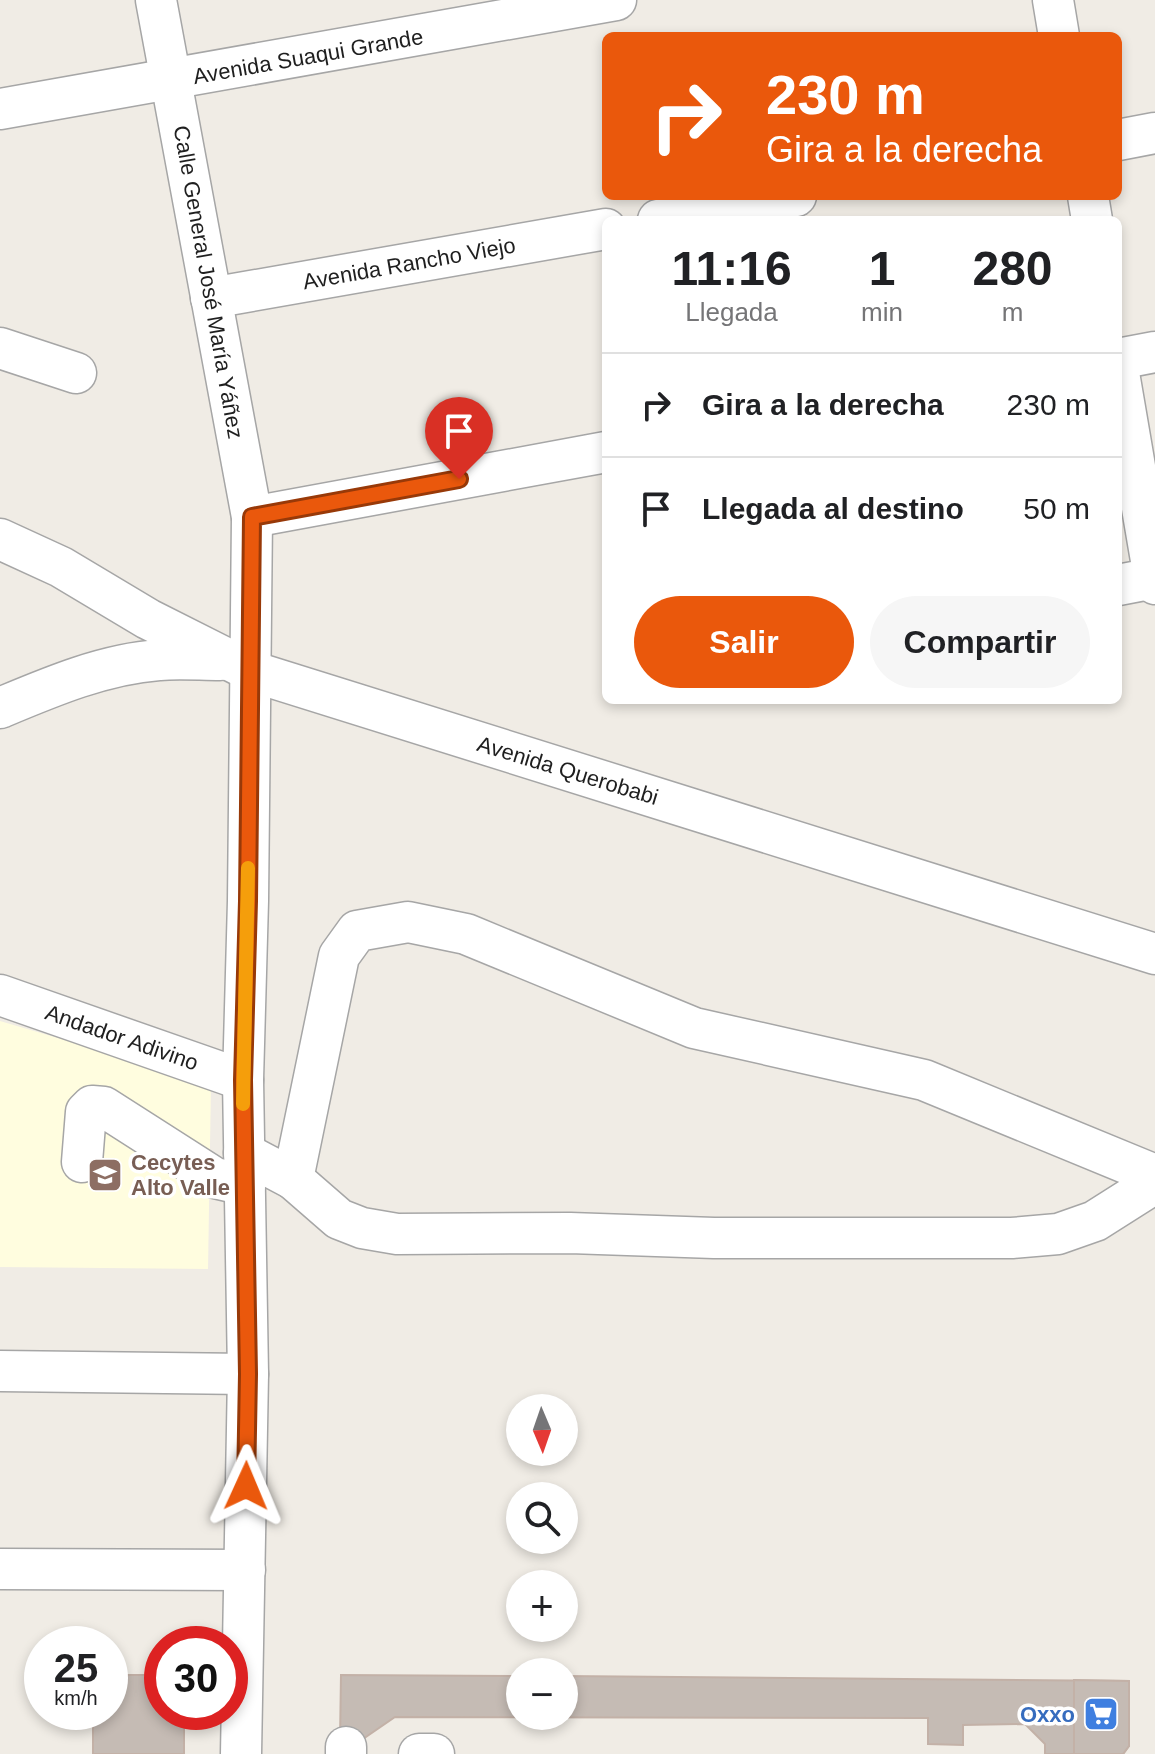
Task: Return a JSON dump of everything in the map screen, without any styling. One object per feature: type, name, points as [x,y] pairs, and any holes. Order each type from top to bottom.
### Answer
[{"type":"street","name":"Calle General José María Yáñez","points":[[156,0],[252,517],[240,666],[248,1374],[241,1754]]},
{"type":"street","name":"Avenida Suaqui Grande","points":[[0,109],[616,0]]},
{"type":"street","points":[[1053,0],[1058,32]]},
{"type":"street","points":[[1122,139],[1155,133]]},
{"type":"street","points":[[681,216],[773,200]]},
{"type":"street","name":"Avenida Rancho Viejo","points":[[211,298],[602,230]]},
{"type":"street","points":[[0,348],[76,373]]},
{"type":"street","points":[[1122,358],[1155,352]]},
{"type":"street","points":[[1122,390],[1155,584]]},
{"type":"street","points":[[252,517],[602,453]]},
{"type":"street","name":"Avenida Querobabi","points":[[0,539],[61,567],[148,619],[240,666],[1155,954]]},
{"type":"street","points":[[1122,584],[1154,578]]},
{"type":"street","points":[[0,708],[73,680],[118,667],[158,660],[240,666]]},
{"type":"street","points":[[293,1179],[339,956],[357,931],[408,922],[466,934],[694,1028],[924,1080],[1155,1175]]},
{"type":"street","name":"Andador Adivino","points":[[0,995],[243,1080]]},
{"type":"street","points":[[82,1162],[86,1112],[92,1106],[104,1107],[215,1178],[244,1169],[293,1179],[339,1219],[362,1228],[397,1234],[1012,1238],[1058,1234],[1095,1221],[1155,1183]]},
{"type":"street","points":[[0,1371],[248,1374]]},
{"type":"street","points":[[0,1569],[245,1570]]},
{"type":"street","points":[[419,1754],[434,1754]]},
{"type":"shaded area","name":"Cecytes Alto Valle","points":[[0,1021],[211,1083],[208,1269],[0,1267]]},
{"type":"building","points":[[128,1675],[144,1675],[144,1730],[184,1730],[184,1754],[93,1754],[93,1730],[128,1730]]},
{"type":"building","points":[[341,1675],[506,1676],[506,1717],[395,1717],[360,1741],[340,1741]]},
{"type":"building","points":[[578,1676],[1129,1681],[1129,1746],[1123,1754],[1045,1754],[1045,1744],[1025,1724],[963,1725],[963,1745],[928,1744],[928,1718],[578,1717]]},
{"type":"building","name":"Oxxo","points":[[1074,1680],[1129,1681],[1129,1746],[1123,1754],[1074,1754]]},
{"type":"slow traffic","points":[[243,1104],[248,868]]},
{"type":"place","name":"Cecytes Alto Valle","points":[[105,1175]]},
{"type":"place","name":"Oxxo","points":[[1101,1714]]},
{"type":"route","points":[[246,1486],[248,1374],[243,1080],[252,517],[459,479]]}]
